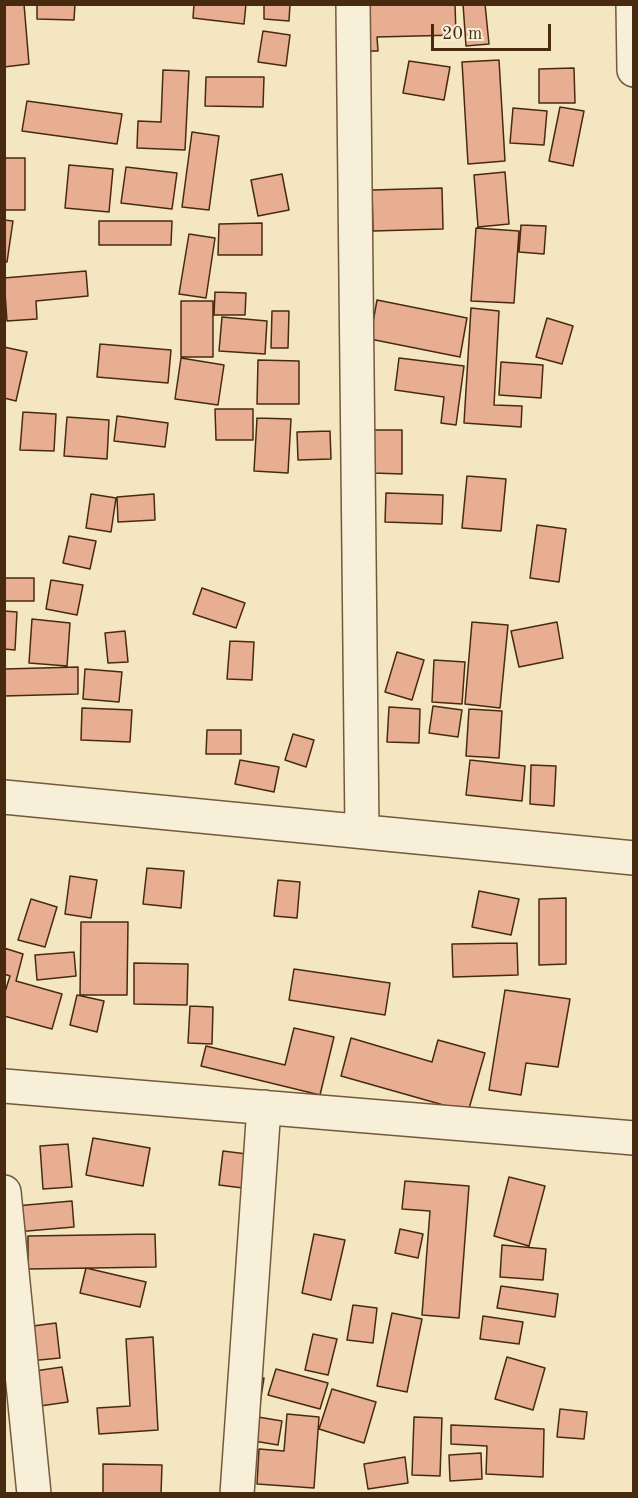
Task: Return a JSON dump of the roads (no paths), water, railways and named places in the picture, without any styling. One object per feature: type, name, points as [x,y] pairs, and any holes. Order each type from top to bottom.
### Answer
[{"type":"street","points":[[353,4],[362,831]]},
{"type":"street","points":[[633,4],[633,70]]},
{"type":"street","points":[[4,797],[633,858]]},
{"type":"street","points":[[4,1086],[633,1138]]},
{"type":"street","points":[[237,1494],[264,1107]]},
{"type":"street","points":[[4,1192],[34,1494]]}]
